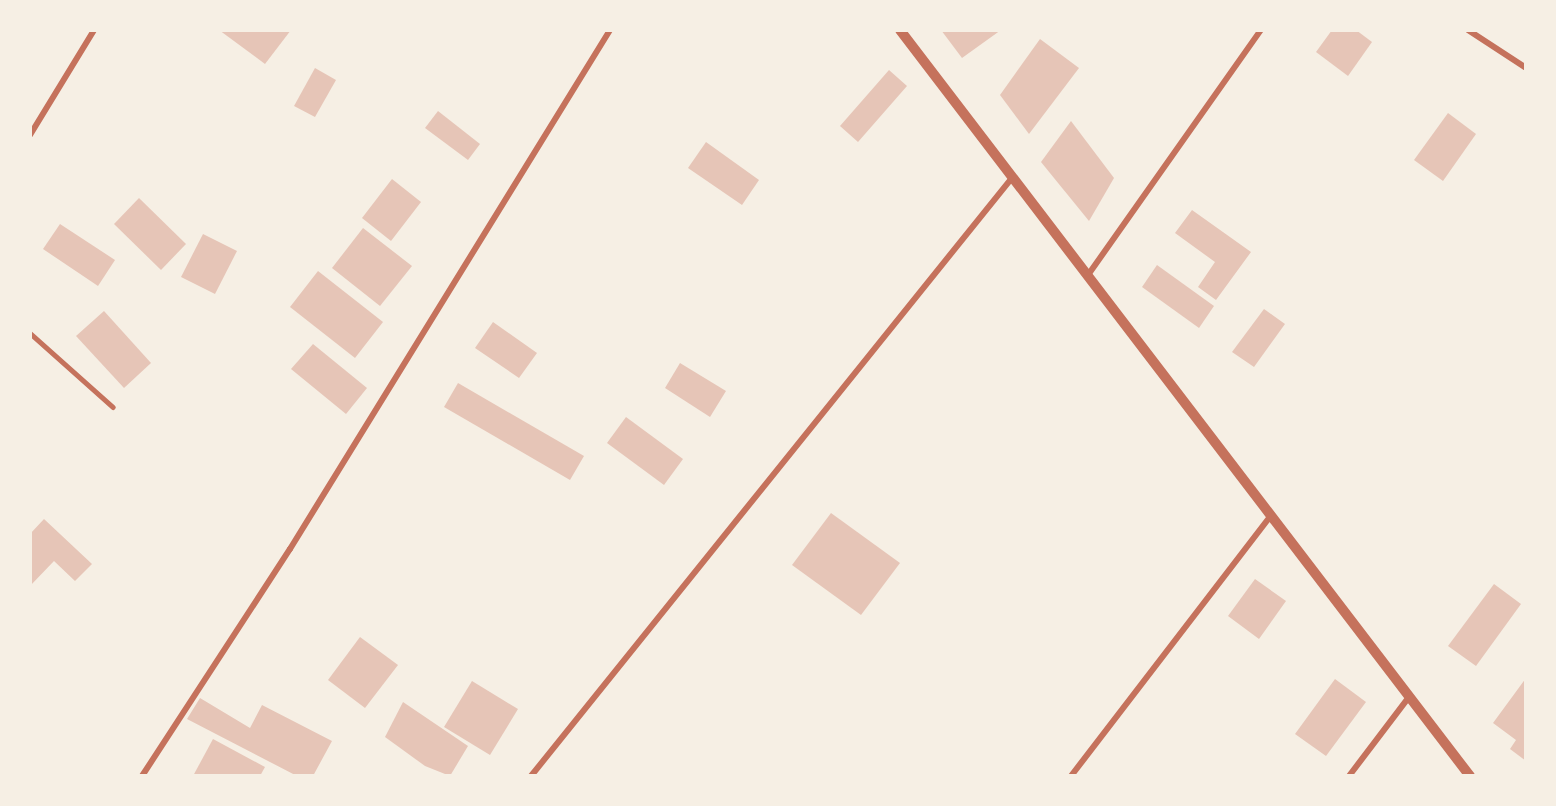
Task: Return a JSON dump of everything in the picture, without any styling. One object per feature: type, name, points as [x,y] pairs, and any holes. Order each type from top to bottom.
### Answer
[{"type":"street","points":[[30,135],[94,30]]},
{"type":"street","points":[[142,776],[296,540],[610,30]]},
{"type":"street","points":[[900,30],[1011,179],[1088,275],[1470,776]]},
{"type":"street","points":[[1088,275],[1261,30]]},
{"type":"street","points":[[1468,30],[1526,68]]},
{"type":"street","points":[[531,776],[1011,179]]},
{"type":"street","points":[[1071,776],[1271,515]]},
{"type":"street","points":[[1349,776],[1409,697]]},
{"type":"lane","points":[[30,333],[113,407]]},
{"type":"building","points":[[219,30],[291,30],[265,64]]},
{"type":"building","points":[[941,30],[1001,30],[962,58]]},
{"type":"building","points":[[1332,30],[1356,30],[1372,42],[1348,76],[1316,52]]},
{"type":"building","points":[[1040,39],[1079,68],[1029,134],[1000,95]]},
{"type":"building","points":[[315,68],[336,80],[315,117],[294,106]]},
{"type":"building","points":[[889,70],[907,86],[858,142],[840,126]]},
{"type":"building","points":[[438,111],[480,144],[468,160],[425,128]]},
{"type":"building","points":[[1448,113],[1476,134],[1443,181],[1414,160]]},
{"type":"building","points":[[1071,121],[1114,178],[1089,221],[1041,162]]},
{"type":"building","points":[[706,142],[759,180],[742,205],[688,168]]},
{"type":"building","points":[[392,179],[421,202],[391,241],[362,218]]},
{"type":"building","points":[[139,198],[186,244],[161,270],[114,224]]},
{"type":"building","points":[[1192,210],[1251,252],[1216,300],[1198,287],[1215,262],[1175,233]]},
{"type":"building","points":[[60,224],[115,260],[98,286],[43,249]]},
{"type":"building","points":[[363,228],[412,266],[380,306],[332,268]]},
{"type":"building","points":[[203,234],[237,251],[215,294],[181,277]]},
{"type":"building","points":[[1157,265],[1214,306],[1199,328],[1142,287]]},
{"type":"building","points":[[318,271],[383,322],[355,358],[290,307]]},
{"type":"building","points":[[1264,309],[1285,324],[1254,367],[1232,352]]},
{"type":"building","points":[[104,311],[151,363],[124,388],[76,336]]},
{"type":"building","points":[[493,322],[537,353],[519,378],[475,348]]},
{"type":"building","points":[[313,344],[367,388],[346,414],[291,369]]},
{"type":"building","points":[[680,363],[726,391],[710,417],[665,388]]},
{"type":"building","points":[[458,383],[584,456],[570,480],[444,407]]},
{"type":"building","points":[[626,417],[683,459],[664,485],[607,443]]},
{"type":"building","points":[[831,513],[900,563],[861,615],[792,565]]},
{"type":"building","points":[[44,519],[92,564],[75,581],[54,561],[30,586],[30,534]]},
{"type":"building","points":[[1255,579],[1286,601],[1259,639],[1228,616]]},
{"type":"building","points":[[1494,584],[1521,604],[1476,666],[1448,646]]},
{"type":"building","points":[[360,637],[398,665],[365,708],[328,680]]},
{"type":"building","points":[[1526,678],[1526,761],[1510,749],[1516,740],[1493,723]]},
{"type":"building","points":[[1335,679],[1366,702],[1326,756],[1295,734]]},
{"type":"building","points":[[472,681],[518,709],[490,755],[444,727]]},
{"type":"building","points":[[200,698],[250,728],[262,705],[332,741],[313,776],[297,776],[187,719]]},
{"type":"building","points":[[403,702],[468,746],[450,776],[425,766],[385,737]]},
{"type":"building","points":[[213,739],[265,767],[260,776],[193,776]]}]
